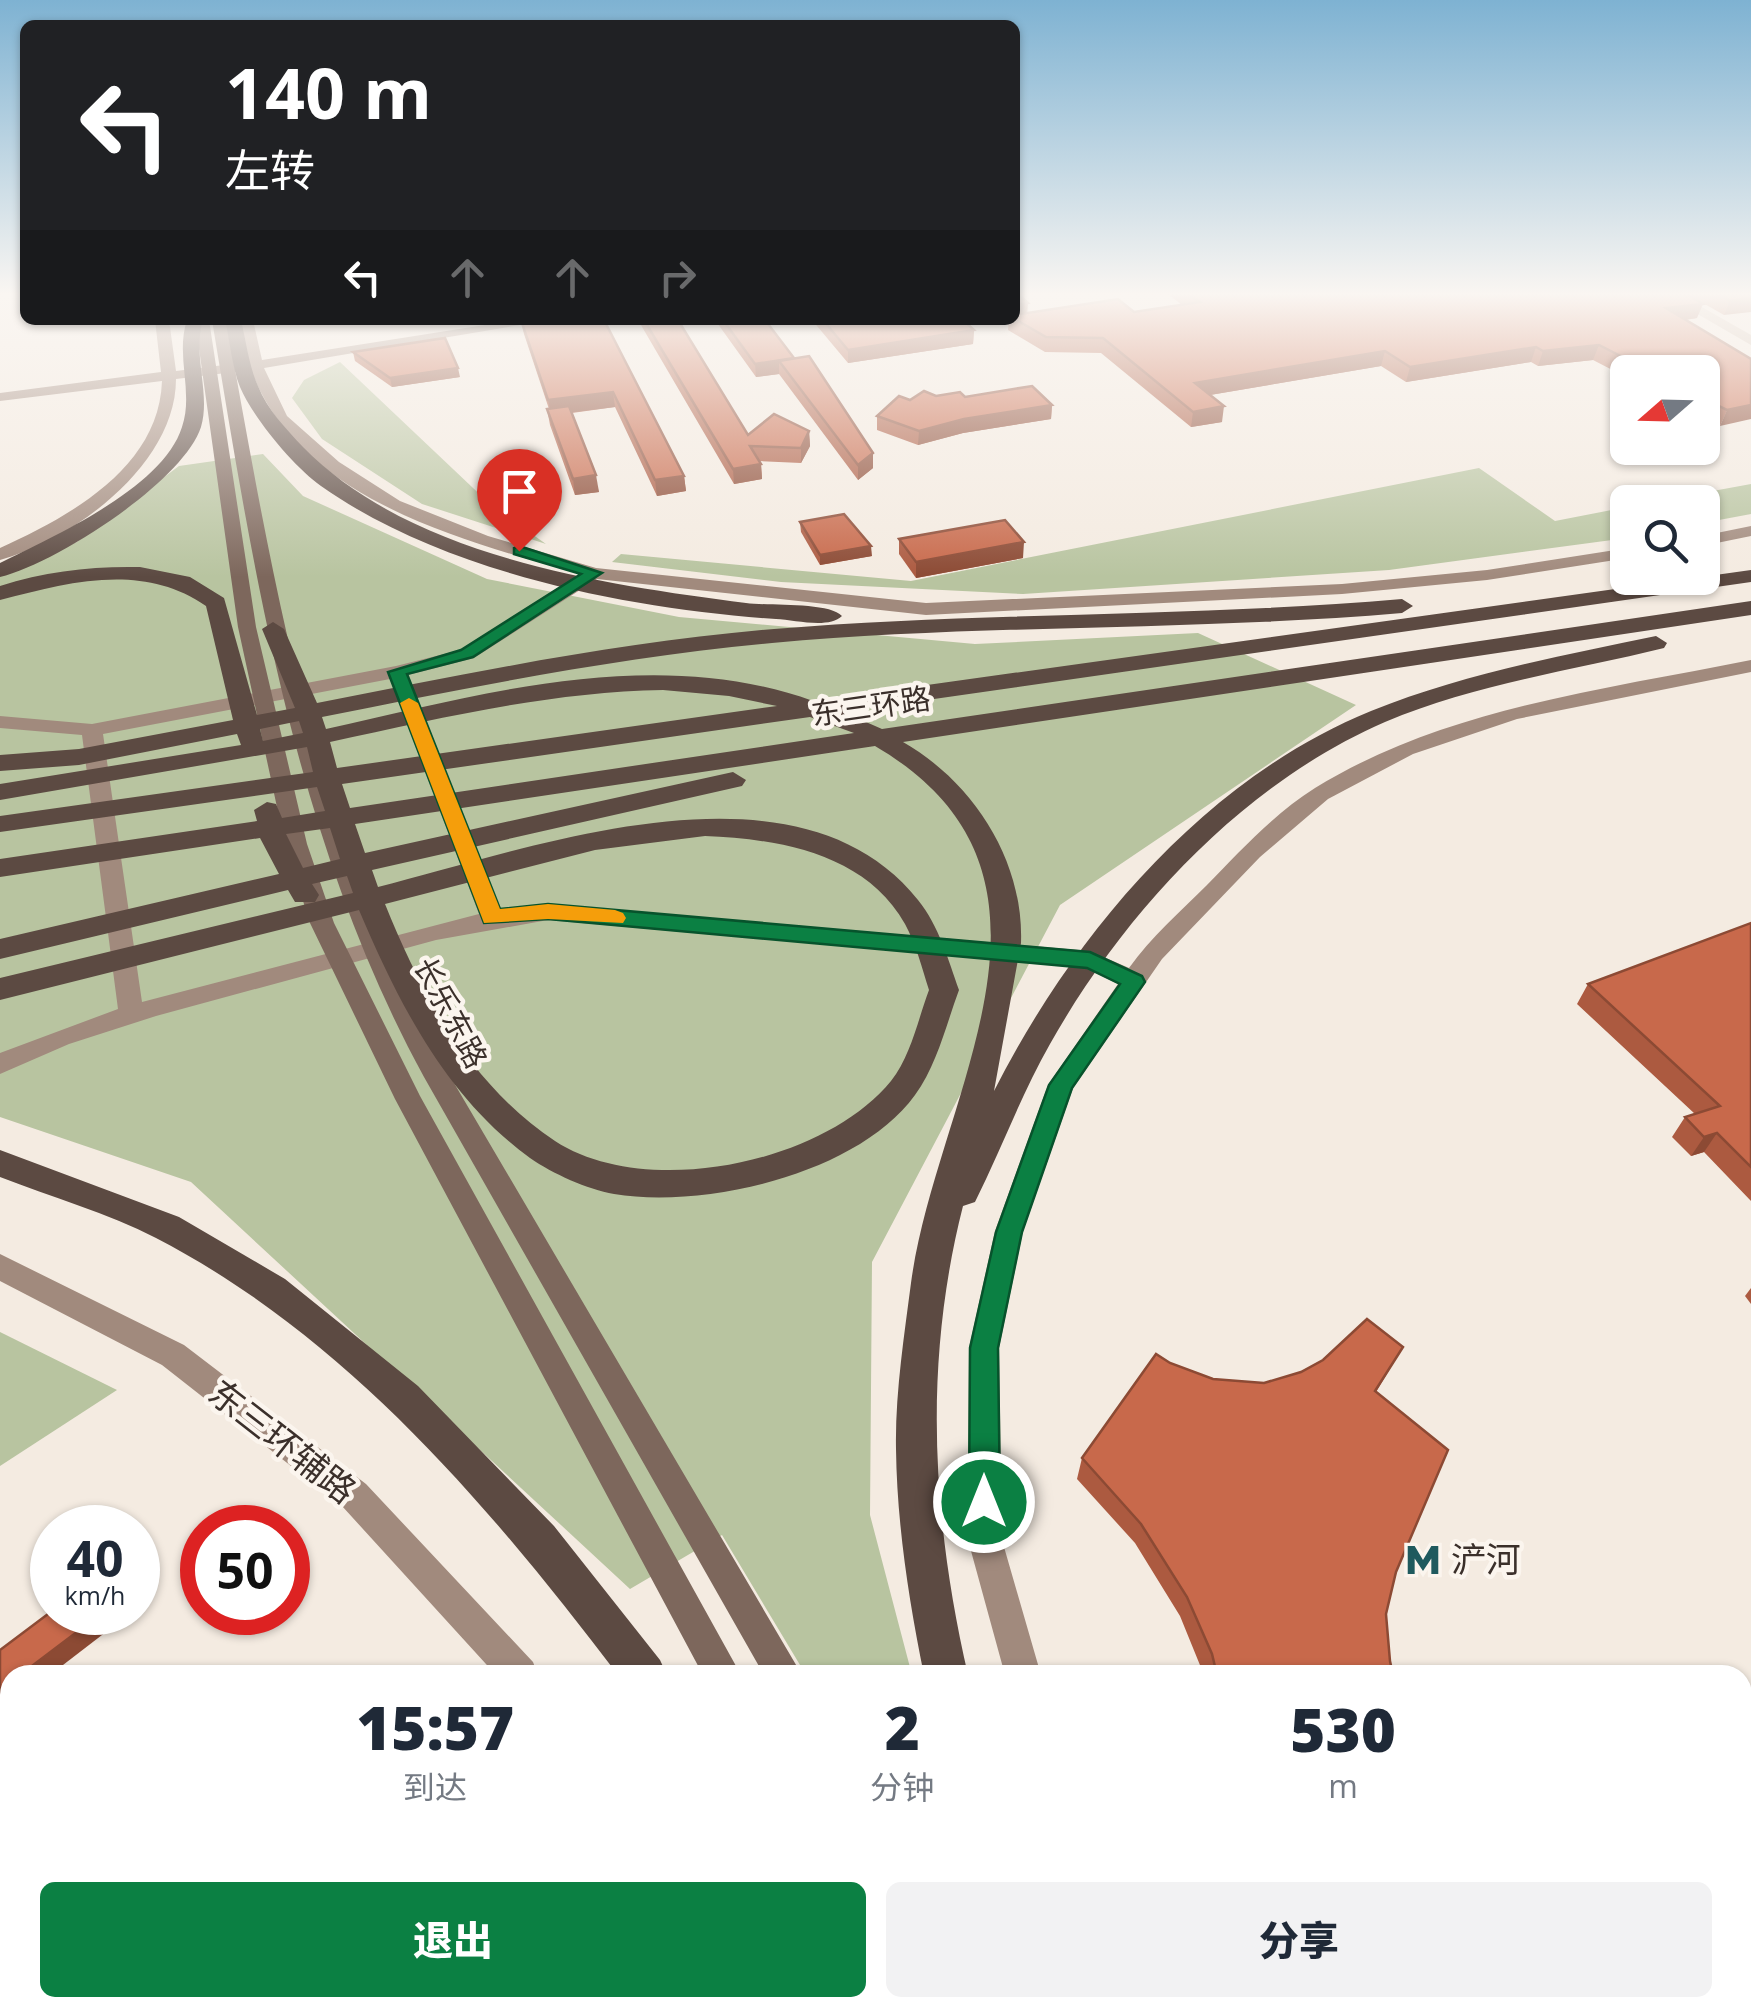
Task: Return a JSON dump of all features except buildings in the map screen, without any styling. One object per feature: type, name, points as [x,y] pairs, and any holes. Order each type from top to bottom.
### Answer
[{"type":"highway","points":[[0,570],[135,495],[176,456],[192,428],[193,388]]},
{"type":"highway","points":[[249,388],[275,428],[326,481],[388,516],[464,550],[540,575],[620,593],[756,611],[964,624],[1131,624],[1312,616],[1618,584],[1740,578]]},
{"type":"highway","points":[[0,593],[72,576],[133,574],[182,582],[216,603],[275,844],[322,923]]},
{"type":"highway","name":"东三环路","points":[[0,824],[1740,578]]},
{"type":"highway","points":[[0,868],[1268,695],[1352,670],[1751,608]]},
{"type":"highway","points":[[0,763],[117,750],[502,675],[683,645],[964,624]]},
{"type":"highway","points":[[932,1263],[1005,1098],[1067,991],[1138,904],[1218,819],[1280,769],[1376,718],[1498,676],[1751,624]]},
{"type":"highway","points":[[0,989],[358,901],[377,897],[580,847],[668,830],[740,828],[809,840],[867,870],[908,908],[932,955],[944,990],[902,1088],[853,1130],[772,1171],[690,1184],[599,1177],[526,1139],[467,1080],[408,990],[372,904],[366,888],[335,802],[306,704],[273,629]]},
{"type":"highway","points":[[0,792],[277,746],[506,698],[599,684],[727,686],[779,696],[853,722],[899,748],[936,776],[971,816],[995,866],[1007,924],[998,1000],[984,1069],[963,1134],[932,1263],[915,1446],[930,1609],[944,1665]]},
{"type":"highway","points":[[0,949],[681,778]]},
{"type":"highway","points":[[0,1163],[167,1227],[272,1290],[405,1398],[540,1540],[637,1665]]},
{"type":"main road","points":[[0,397],[71,388]]},
{"type":"main road","points":[[0,555],[60,524],[119,481],[158,433],[168,388]]},
{"type":"main road","points":[[209,388],[247,628],[296,844],[322,923],[408,1099],[718,1665]]},
{"type":"main road","name":"长乐东路","points":[[231,388],[273,629],[328,836],[396,1004],[778,1665]]},
{"type":"main road","points":[[263,388],[282,419],[333,465],[394,504],[482,540],[594,573],[926,608],[1342,589],[1487,575],[1610,556]]},
{"type":"main road","points":[[1720,538],[1751,532]]},
{"type":"main road","points":[[0,722],[92,730],[397,672],[467,654],[594,573]]},
{"type":"main road","points":[[1020,1665],[985,1540],[984,1348],[1009,1232],[1061,1085],[1153,953],[1252,852],[1320,794],[1406,750],[1512,714],[1751,666]]},
{"type":"main road","points":[[397,672],[492,918]]},
{"type":"main road","points":[[92,730],[130,1016]]},
{"type":"main road","points":[[0,1064],[21,1053],[130,1016],[492,918],[548,912],[1090,960],[1134,982]]},
{"type":"main road","name":"东三环辅路","points":[[0,1267],[173,1355],[354,1495],[511,1665]]},
{"type":"green space","points":[[299,388],[368,388],[491,505],[546,544],[422,504],[322,439],[292,398]]},
{"type":"green space","points":[[263,454],[303,496],[487,579],[679,617],[975,644],[1198,633],[1356,705],[1060,905],[872,1262],[870,1515],[909,1665],[800,1665],[722,1535],[630,1589],[191,1182],[0,1117],[0,575],[77,542],[179,466]]},
{"type":"green space","points":[[1479,468],[1555,521],[1610,510],[1610,540],[1389,570],[1023,594],[781,582],[612,562],[621,554],[911,581]]},
{"type":"green space","points":[[1751,484],[1751,514],[1720,520],[1720,490]]},
{"type":"green space","points":[[0,1332],[117,1390],[0,1466]]},
{"type":"slow traffic","points":[[409,703],[492,918],[548,912],[615,918]]},
{"type":"place","name":"浐河","points":[[1423,1560]]},
{"type":"route","points":[[519,551],[594,573],[467,654],[397,672],[492,918],[548,912],[1090,960],[1134,982],[1061,1085],[1009,1232],[984,1348],[984,1502]]}]
